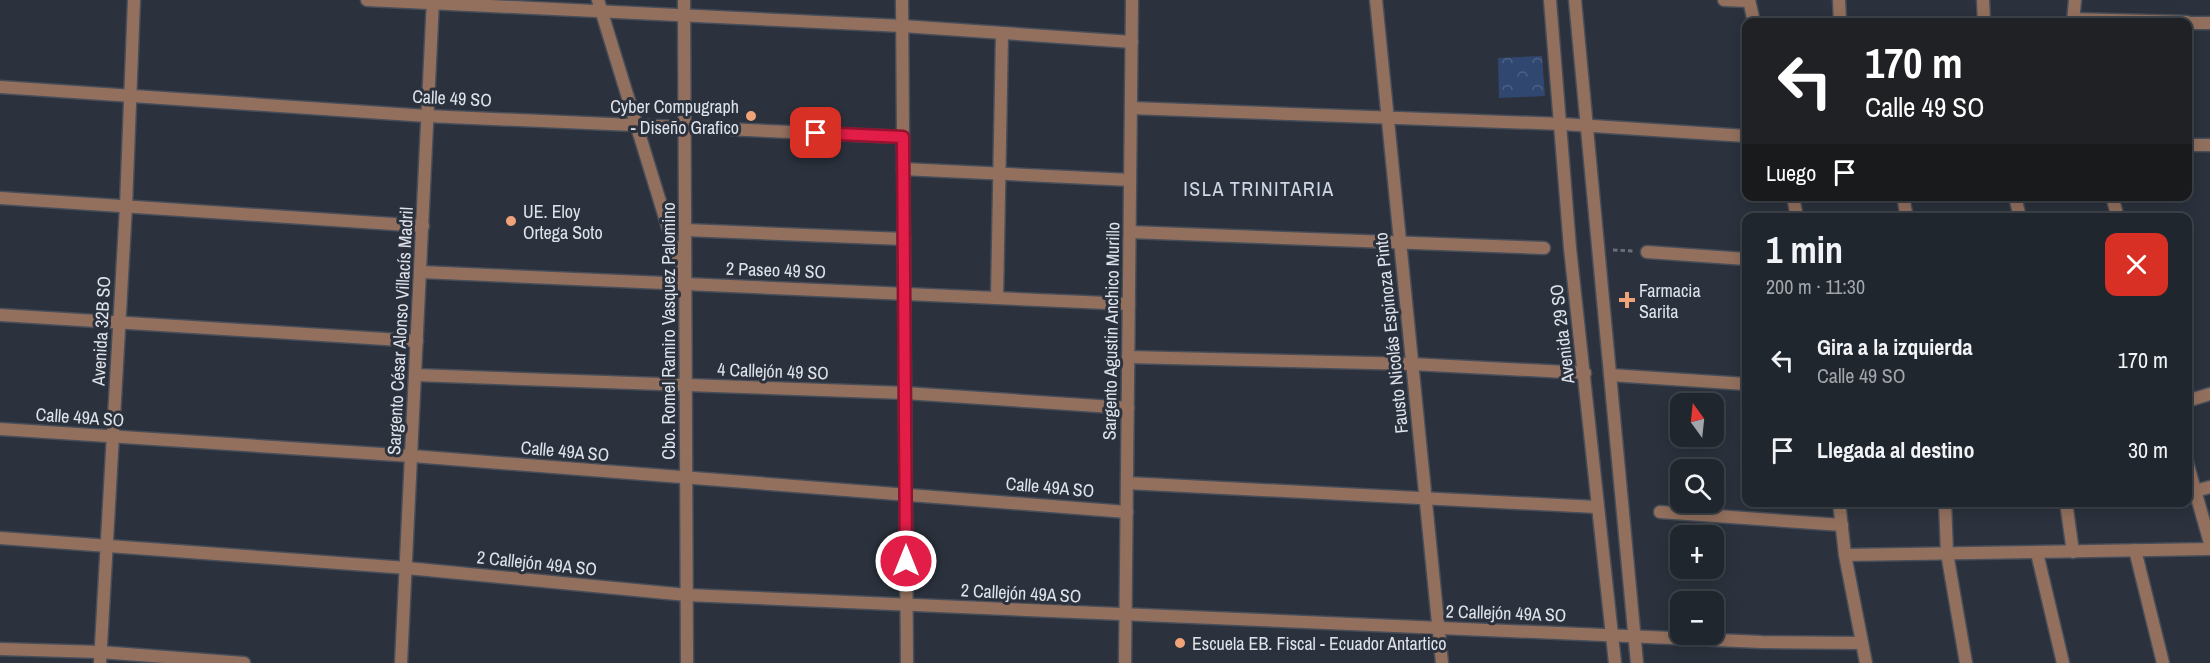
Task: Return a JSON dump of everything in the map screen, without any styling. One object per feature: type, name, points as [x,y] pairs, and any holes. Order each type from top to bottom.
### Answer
[{"type":"street","name":"Avenida 32B SO","points":[[100,658],[126,206],[128,95],[134,0]]},
{"type":"street","points":[[367,0],[600,5],[685,15],[902,26],[1132,42]]},
{"type":"street","name":"Cbo. Romel Ramiro Vasquez Palomino","points":[[684,0],[687,663]]},
{"type":"street","points":[[902,0],[908,663]]},
{"type":"street","name":"Sargento Agustin Anchico Murillo","points":[[1125,663],[1132,0]]},
{"type":"street","name":"Fausto Nicolás Espinoza Pinto","points":[[1376,0],[1442,663]]},
{"type":"street","name":"Avenida 29 SO","points":[[1551,0],[1570,248],[1585,373],[1596,507],[1615,663]]},
{"type":"street","points":[[1575,0],[1637,663]]},
{"type":"street","points":[[1724,0],[1749,0],[1753,18]]},
{"type":"street","points":[[1839,0],[1840,18]]},
{"type":"street","points":[[1983,0],[1984,18]]},
{"type":"street","points":[[2073,18],[2075,0]]},
{"type":"street","name":"Sargento César Alonso Villacís Madril","points":[[401,663],[432,2]]},
{"type":"street","points":[[600,5],[634,124],[686,286]]},
{"type":"street","points":[[2192,22],[2210,23]]},
{"type":"street","points":[[997,298],[1002,34]]},
{"type":"street","name":"Calle 49 SO","points":[[0,87],[427,116],[903,137]]},
{"type":"street","points":[[1131,108],[1586,125],[1742,136]]},
{"type":"street","points":[[2192,144],[2210,145]]},
{"type":"street","points":[[903,169],[1130,180]]},
{"type":"street","points":[[0,198],[423,226]]},
{"type":"street","points":[[686,230],[904,238]]},
{"type":"street","points":[[1130,232],[1544,248]]},
{"type":"street","points":[[1647,252],[1742,259]]},
{"type":"street","name":"2 Paseo 49 SO","points":[[421,272],[686,286],[904,292],[1129,304]]},
{"type":"street","points":[[0,315],[417,341]]},
{"type":"street","points":[[1128,357],[1412,364],[1585,373]]},
{"type":"street","name":"4 Callejón 49 SO","points":[[416,375],[905,393],[1128,408]]},
{"type":"street","points":[[1610,375],[1742,384]]},
{"type":"street","points":[[2192,399],[2210,394]]},
{"type":"street","name":"Calle 49A SO","points":[[0,429],[412,456],[1127,512]]},
{"type":"street","points":[[2192,480],[2210,543]]},
{"type":"street","points":[[1127,483],[1596,507]]},
{"type":"street","points":[[2195,491],[2210,487]]},
{"type":"street","points":[[1840,507],[1845,555],[1866,663]]},
{"type":"street","points":[[1945,507],[1947,553],[1966,663]]},
{"type":"street","points":[[2067,507],[2073,552]]},
{"type":"street","points":[[1660,512],[1842,525]]},
{"type":"street","name":"2 Callejón 49A SO","points":[[0,538],[407,568],[687,596],[1635,637],[1862,643]]},
{"type":"street","points":[[1845,555],[2210,549]]},
{"type":"street","points":[[2134,550],[2163,663]]},
{"type":"street","points":[[2037,552],[2063,663]]},
{"type":"street","points":[[0,649],[100,658],[244,663]]},
{"type":"green space","points":[[1542,56],[1545,96],[1499,98],[1498,58]]},
{"type":"place","name":"Cyber Compugraph - Diseño Grafico","points":[[751,116]]},
{"type":"place","name":"UE. Eloy Ortega Soto","points":[[511,221]]},
{"type":"place","name":"Farmacia Sarita","points":[[1627,300]]},
{"type":"place","name":"Escuela EB. Fiscal - Ecuador Antartico","points":[[1180,643]]},
{"type":"district","name":"ISLA TRINITARIA","points":[[1259,188]]},
{"type":"route","points":[[816,133],[903,137],[906,561]]}]
